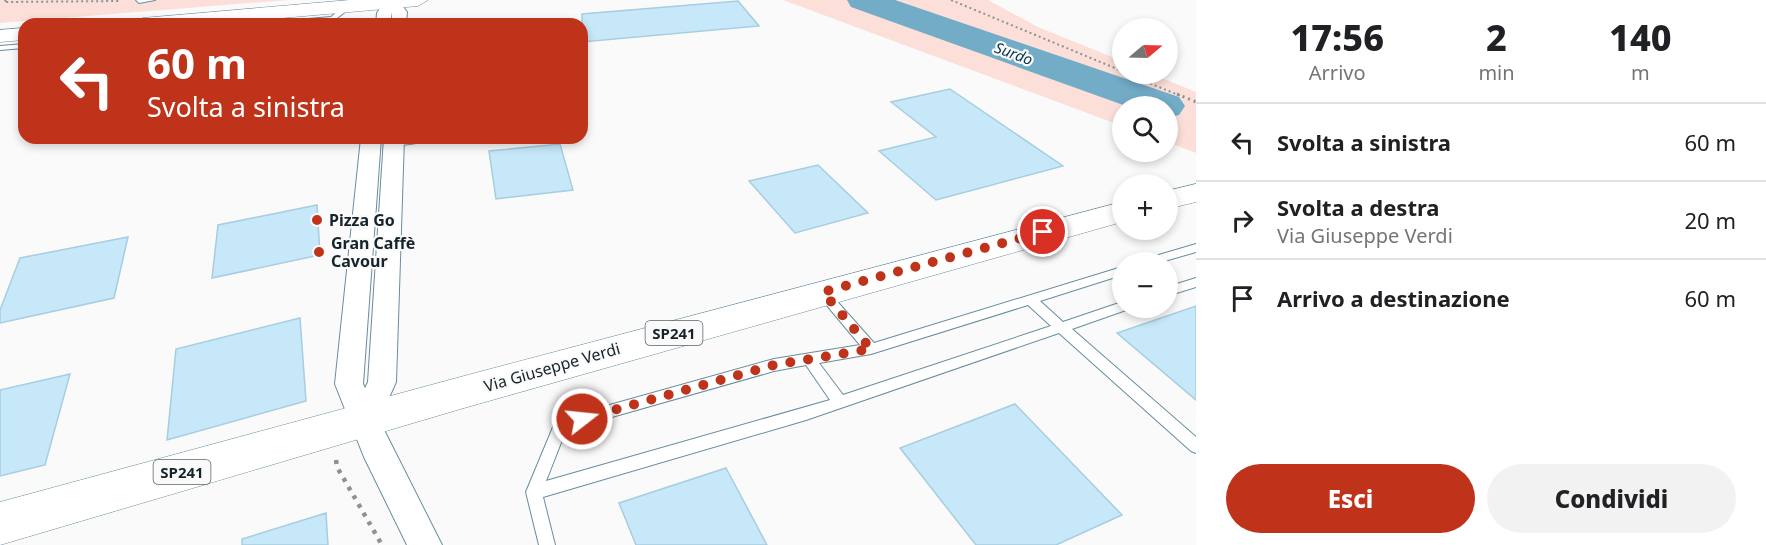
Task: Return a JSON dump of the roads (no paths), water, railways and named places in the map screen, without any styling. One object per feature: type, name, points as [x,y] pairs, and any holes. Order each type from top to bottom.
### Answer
[{"type":"main road","points":[[212,18],[418,0]]},
{"type":"main road","points":[[0,36],[18,34]]},
{"type":"main road","points":[[1178,197],[1196,193]]},
{"type":"main road","name":"Via Giuseppe Verdi","points":[[364,420],[823,292],[1112,215]]},
{"type":"main road","name":"SP241","points":[[0,524],[364,420]]},
{"type":"street","points":[[384,18],[384,13],[392,2],[400,12],[400,18]]},
{"type":"street","points":[[383,144],[368,169],[349,384],[379,457],[424,545]]},
{"type":"street","points":[[364,420],[382,382],[392,166],[387,144]]},
{"type":"street","points":[[368,169],[392,166]]},
{"type":"street","points":[[359,270],[387,266]]},
{"type":"lane","points":[[139,1],[151,0]]},
{"type":"lane","points":[[334,18],[349,6]]},
{"type":"lane","points":[[0,48],[18,46]]},
{"type":"lane","points":[[1178,253],[1196,248]]},
{"type":"lane","points":[[547,545],[534,492],[561,425],[774,365],[871,349],[1112,274]]},
{"type":"lane","points":[[1178,288],[1196,282]]},
{"type":"lane","points":[[823,292],[871,349]]},
{"type":"lane","points":[[1029,299],[1196,446]]},
{"type":"lane","points":[[534,492],[840,403],[1112,310]]},
{"type":"lane","points":[[809,360],[840,403]]},
{"type":"waterway","name":"Surdo","points":[[863,0],[1136,96]]},
{"type":"place","name":"Pizza Go","points":[[317,220]]},
{"type":"place","name":"Gran Caffè Cavour","points":[[319,252]]}]
